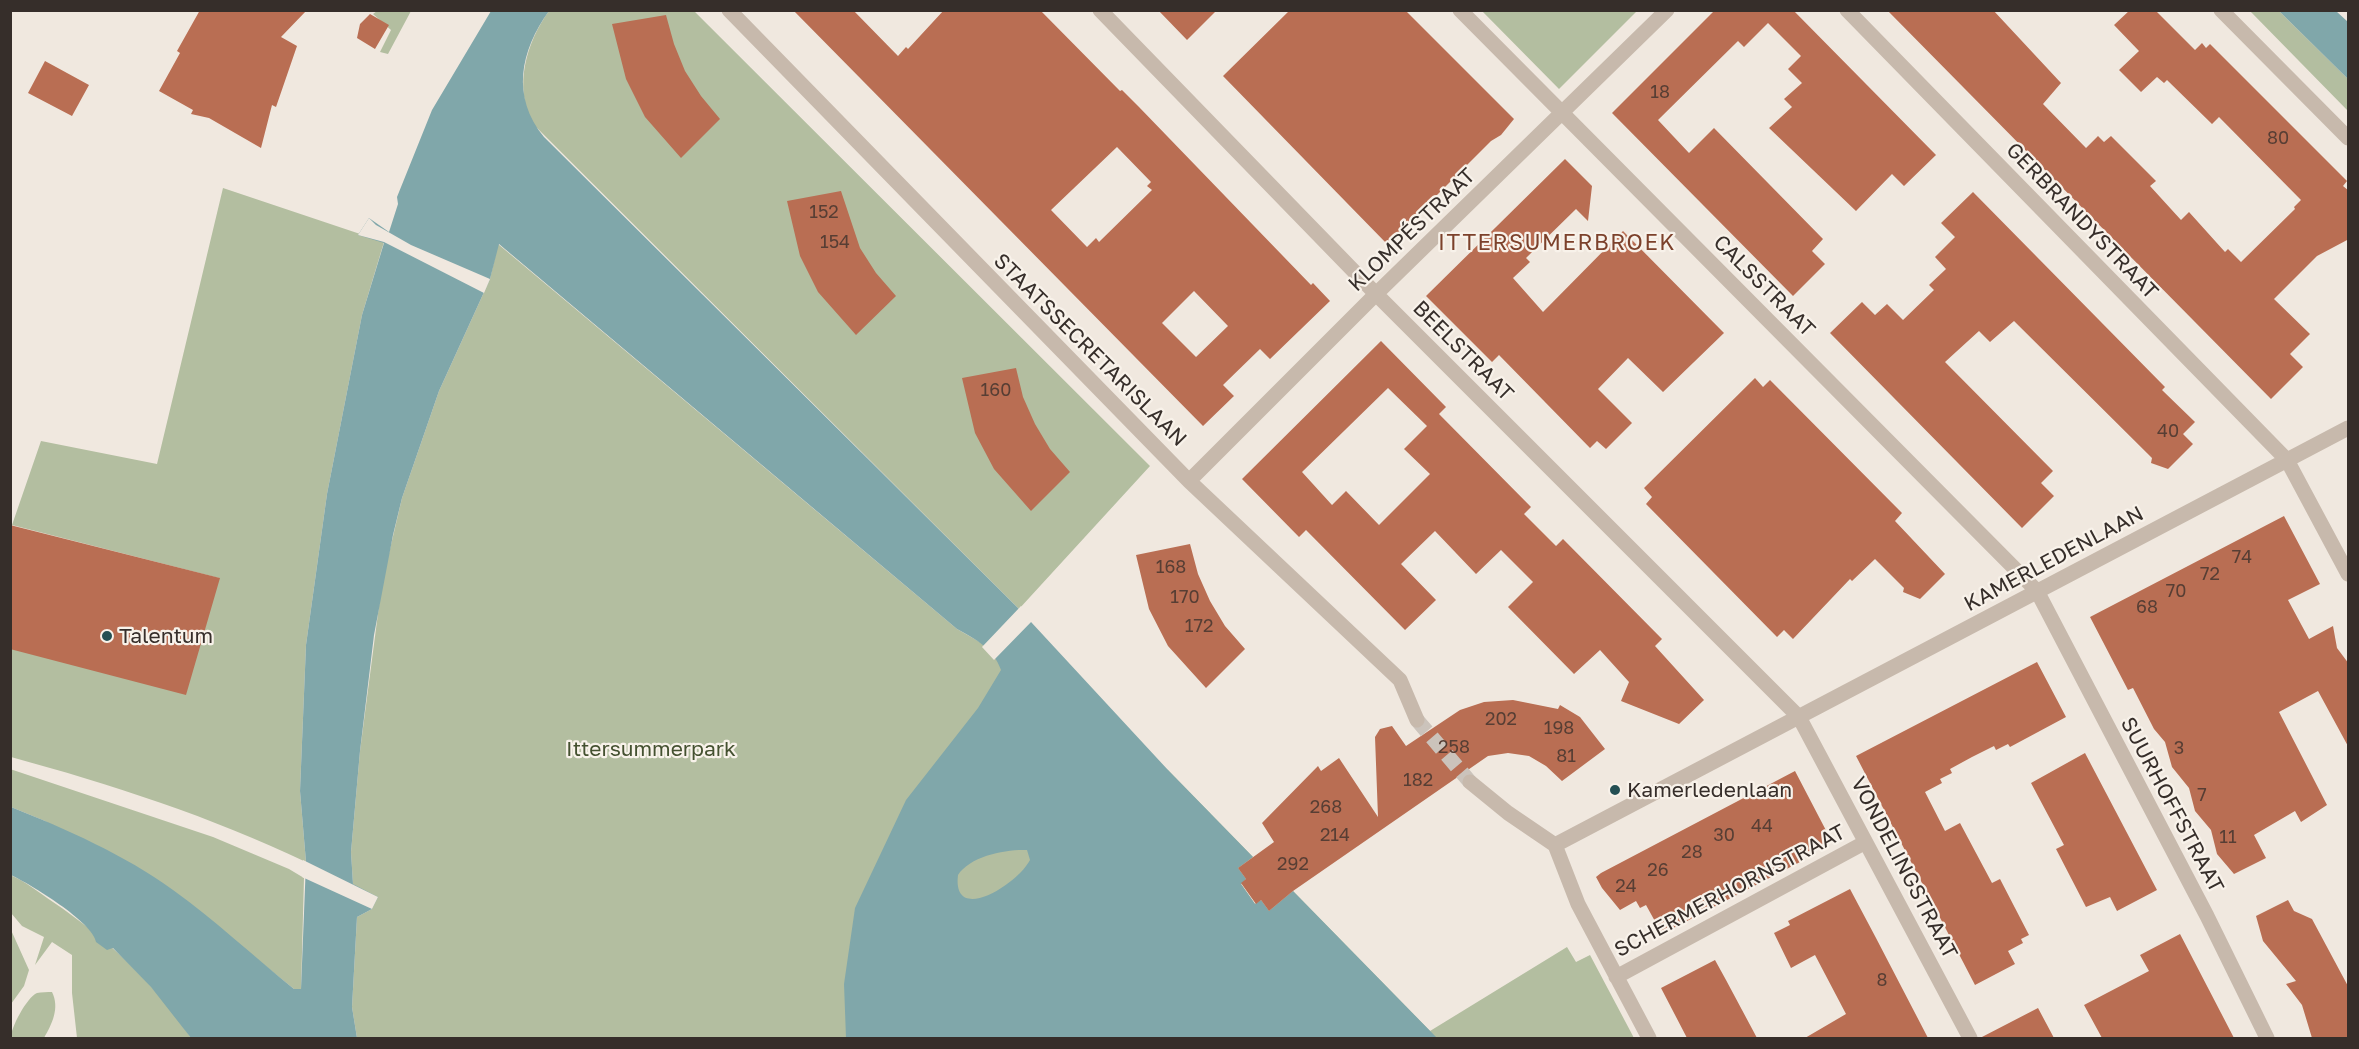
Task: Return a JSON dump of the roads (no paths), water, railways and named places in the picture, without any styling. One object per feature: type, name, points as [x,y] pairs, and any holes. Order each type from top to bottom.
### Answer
[{"type":"street","name":"STAATSSECRETARISLAAN","points":[[729,10],[1189,481],[1400,680],[1417,720]]},
{"type":"street","name":"BEELSTRAAT","points":[[1100,10],[1376,294],[1799,717]]},
{"type":"street","name":"CALSSTRAAT","points":[[1460,10],[2037,591]]},
{"type":"street","name":"KLOMPÉSTRAAT","points":[[1189,481],[1376,294],[1667,10]]},
{"type":"street","name":"GERBRANDYSTRAAT","points":[[1846,10],[2287,460],[2349,574]]},
{"type":"street","points":[[2221,10],[2349,138]]},
{"type":"street","name":"KAMERLEDENLAAN","points":[[1555,845],[2349,428]]},
{"type":"street","name":"SUURHOFFSTRAAT","points":[[2037,591],[2202,907],[2267,1038]]},
{"type":"street","name":"VONDELINGSTRAAT","points":[[1799,717],[1864,843],[1970,1038]]},
{"type":"street","points":[[1470,782],[1555,845]]},
{"type":"street","name":"SCHERMERHORNSTRAAT","points":[[1616,977],[1864,843]]},
{"type":"street","name":"SCHERMERHORNSTRAAT","points":[[1555,845],[1578,904],[1649,1038]]},
{"type":"water","points":[[491,11],[549,11],[531,42],[523,74],[523,90],[527,106],[544,137],[1019,609],[1168,770],[1253,857],[1238,868],[1246,879],[1241,884],[1255,904],[1261,900],[1269,911],[1293,891],[1437,1038],[846,1038],[844,984],[855,908],[906,800],[978,708],[1001,670],[998,662],[984,645],[957,629],[499,244],[490,279],[439,391],[402,498],[374,635],[351,852],[353,884],[378,897],[372,909],[357,917],[352,1007],[357,1038],[191,1038],[151,987],[113,948],[107,950],[96,942],[84,924],[73,914],[32,886],[11,875],[11,807],[95,844],[155,877],[204,913],[294,989],[301,989],[306,862],[300,791],[306,645],[327,494],[362,315],[384,243],[358,235],[369,218],[389,232],[398,204],[397,197],[432,110]],"holes":[[[1027,850],[1030,860],[1012,880],[987,896],[975,899],[965,897],[959,890],[958,875],[964,868],[980,858],[999,852]]]},
{"type":"water","points":[[2279,11],[2336,11],[2348,22],[2348,79]]},
{"type":"tunnel","points":[[1417,720],[1470,782]]},
{"type":"place","name":"Talentum","points":[[107,636]]},
{"type":"place","name":"Kamerledenlaan","points":[[1615,790]]},
{"type":"district","name":"ITTERSUMERBROEK","points":[[1557,243]]},
{"type":"park label","name":"Ittersummerpark","points":[[651,749]]}]
